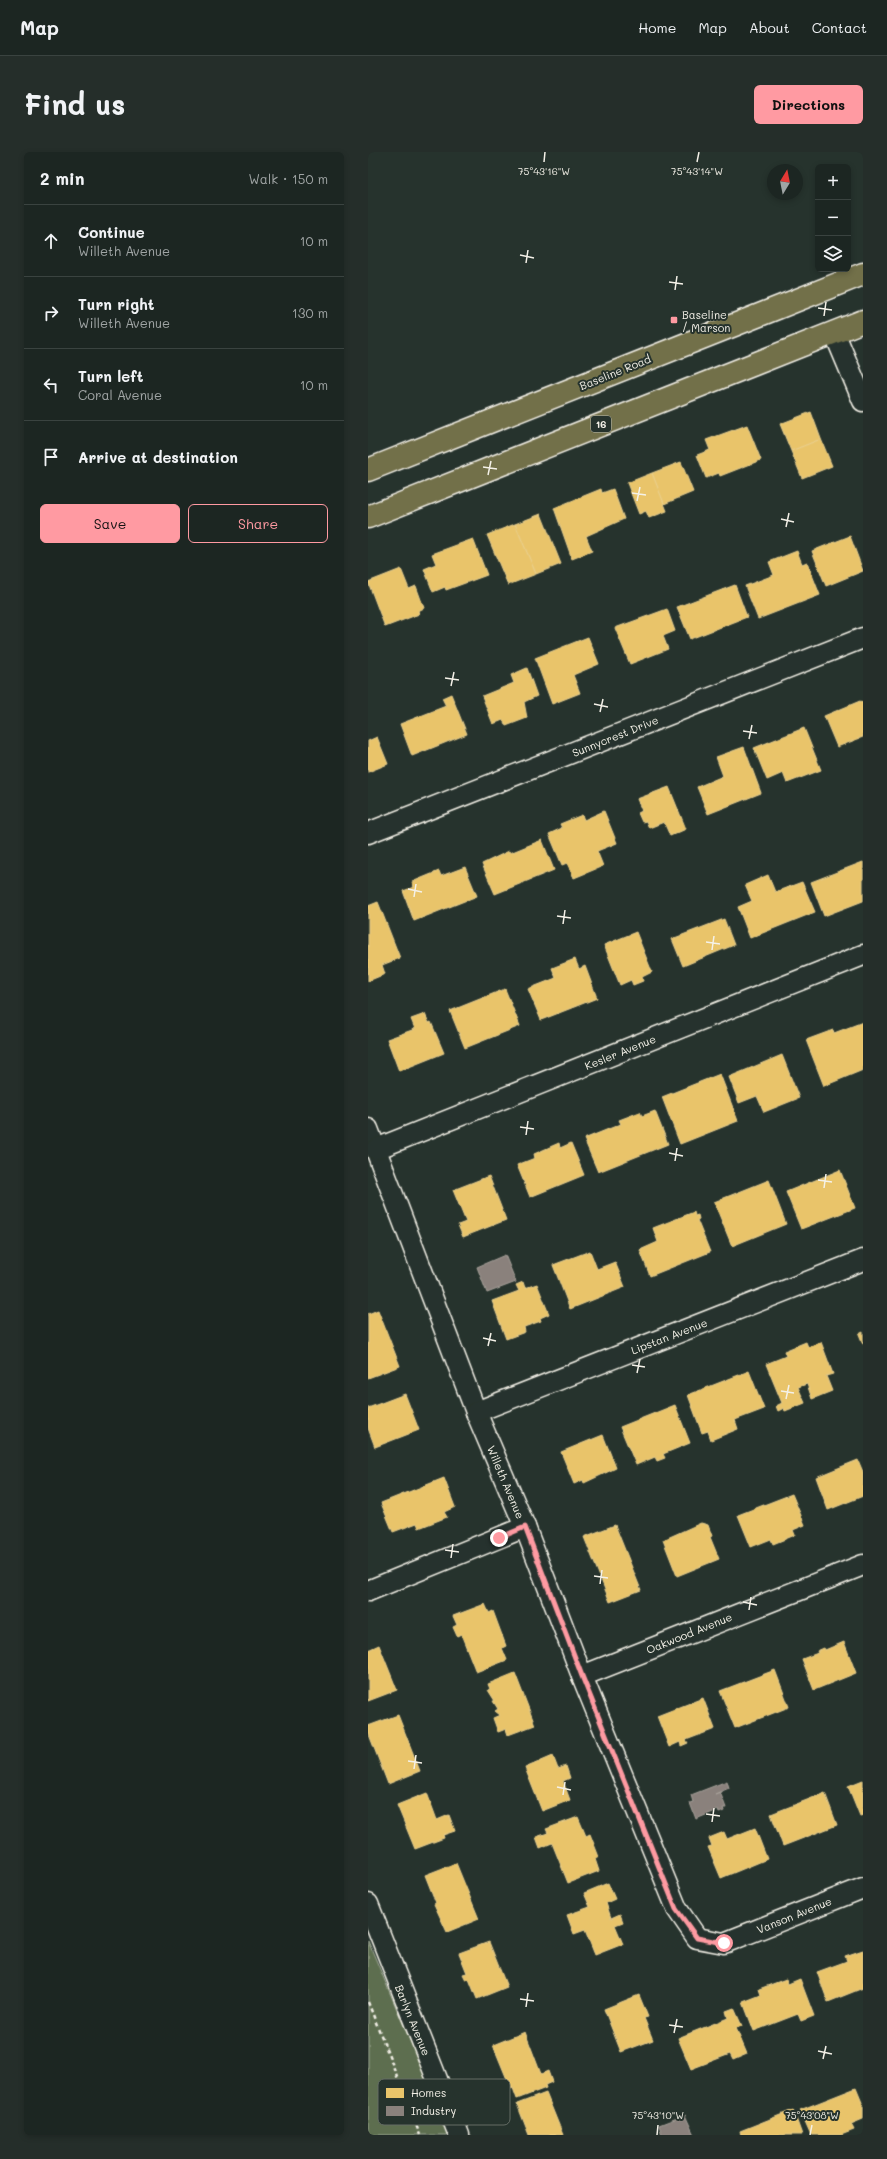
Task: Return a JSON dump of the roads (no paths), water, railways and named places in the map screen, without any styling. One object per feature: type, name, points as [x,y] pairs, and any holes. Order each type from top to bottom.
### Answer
[{"type":"main road","name":"Baseline Road","points":[[368,470],[863,274]]},
{"type":"main road","name":"16","points":[[368,516],[863,321]]},
{"type":"street","points":[[834,332],[863,401]]},
{"type":"street","name":"Sunnycrest Drive","points":[[368,833],[863,638]]},
{"type":"street","name":"Kesler Avenue","points":[[376,1149],[863,955]]},
{"type":"street","name":"Willeth Avenue","points":[[368,1129],[476,1412],[525,1527],[582,1676],[676,1909],[697,1938],[724,1943]]},
{"type":"street","name":"Lipstan Avenue","points":[[476,1412],[863,1260]]},
{"type":"street","points":[[368,1591],[525,1527]]},
{"type":"street","name":"Oakwood Avenue","points":[[582,1676],[863,1565]]},
{"type":"street","name":"Vanson Avenue","points":[[724,1943],[863,1888]]},
{"type":"street","name":"Barlyn Avenue","points":[[368,1904],[437,2079]]},
{"type":"street","name":"Barlyn Avenue","points":[[455,2125],[459,2135]]},
{"type":"place","name":"Baseline / Marson","points":[[674,320]]}]
